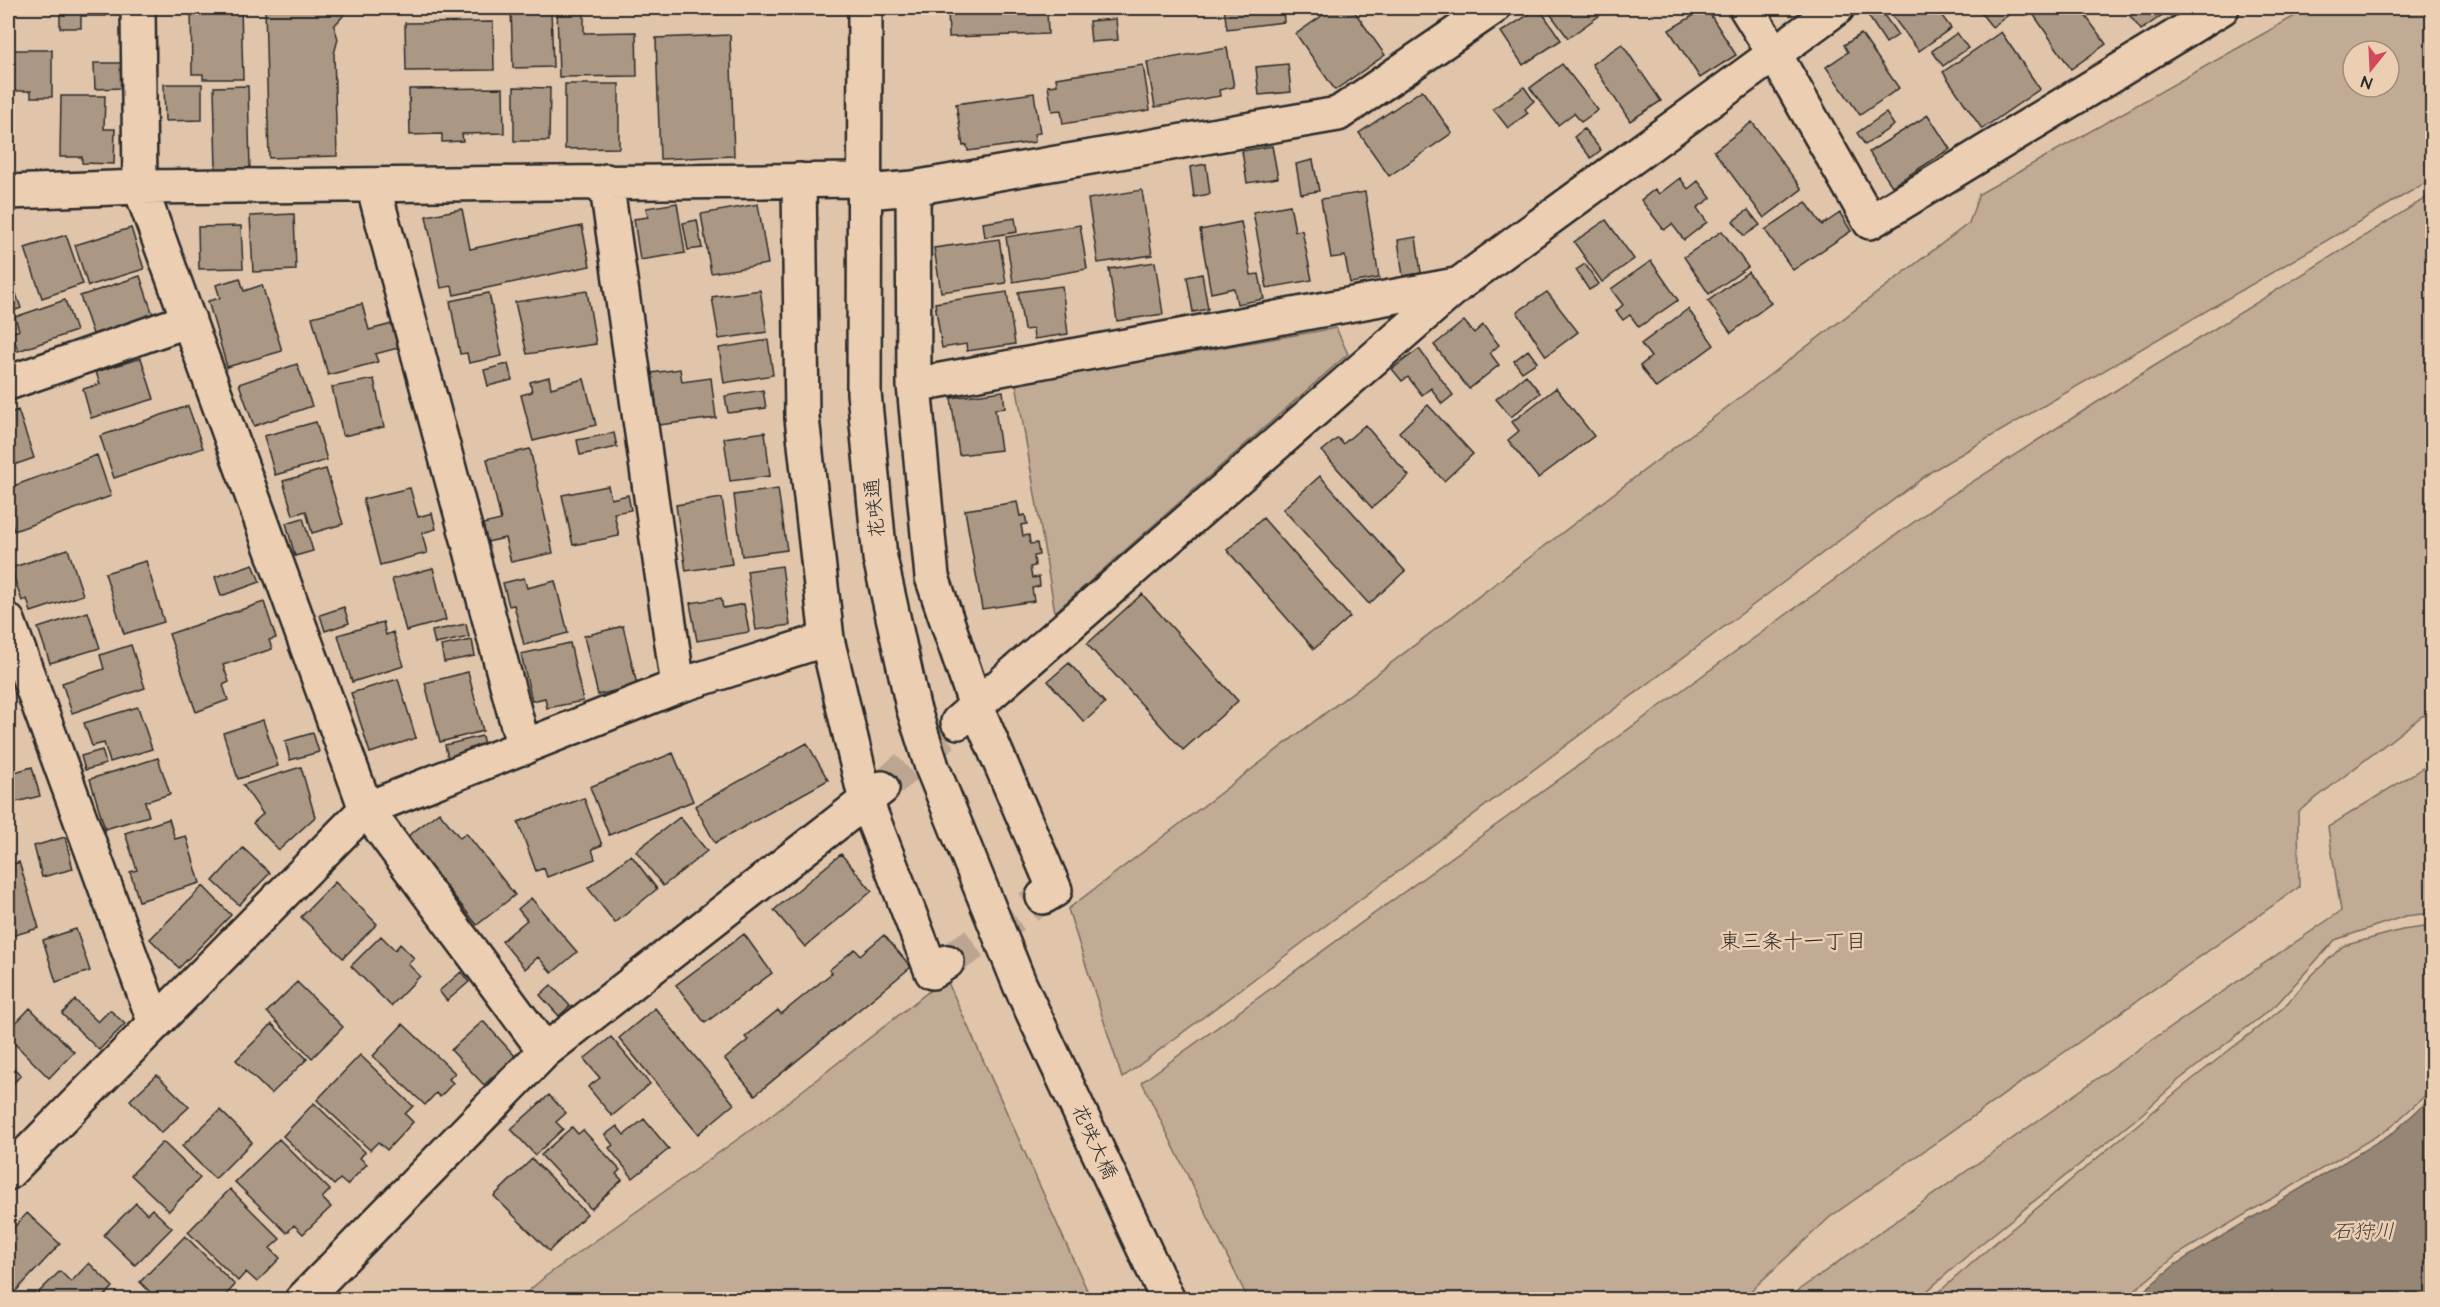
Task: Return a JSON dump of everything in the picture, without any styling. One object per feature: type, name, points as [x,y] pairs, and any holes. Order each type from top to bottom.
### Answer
[{"type":"street","points":[[138,8],[140,187],[366,809],[545,1051]]},
{"type":"street","name":"花咲通","points":[[865,8],[864,393],[880,558],[914,707],[932,767],[1020,985]]},
{"type":"street","points":[[8,192],[140,187],[799,180],[913,188],[1338,114],[1493,8]]},
{"type":"street","points":[[1746,8],[1870,222],[2222,8]]},
{"type":"street","points":[[967,714],[1458,285],[1837,8]]},
{"type":"street","points":[[799,180],[802,418],[827,639],[932,972],[947,962]]},
{"type":"street","points":[[606,181],[678,686]]},
{"type":"street","points":[[373,185],[524,748]]},
{"type":"street","points":[[913,188],[914,385],[932,577],[967,714],[1055,890],[1043,897]]},
{"type":"street","points":[[914,385],[1458,285]]},
{"type":"street","points":[[8,383],[189,320]]},
{"type":"street","points":[[8,621],[155,1023]]},
{"type":"street","points":[[8,1173],[366,809],[678,686],[827,639]]},
{"type":"street","points":[[302,1299],[545,1051],[874,794]]},
{"type":"street","name":"花咲大橋","points":[[1020,985],[1168,1299]]},
{"type":"shaded area","points":[[2309,8],[2432,8],[2432,179],[1932,471],[1122,1078],[1068,909],[1969,223],[1979,194]]},
{"type":"shaded area","points":[[2432,194],[2432,714],[2422,716],[2298,812],[2299,887],[1830,1217],[1742,1299],[1248,1299],[1142,1082],[1947,498],[2143,373]]},
{"type":"shaded area","points":[[1336,328],[1348,354],[1055,612],[1016,383]]},
{"type":"shaded area","points":[[2432,762],[2432,913],[2405,916],[2335,940],[2276,1005],[2180,1079],[2142,1114],[1976,1248],[1918,1299],[1790,1299],[1800,1289],[2146,1044],[2341,911],[2328,827]]},
{"type":"shaded area","points":[[2432,926],[2432,1089],[2390,1128],[2177,1255],[2124,1299],[1931,1299],[2185,1085],[2283,1008],[2312,975],[2343,946],[2402,930]]},
{"type":"shaded area","points":[[946,978],[1091,1299],[518,1300],[546,1276],[766,1119]]},
{"type":"water","name":"石狩川","points":[[2432,1097],[2432,1299],[2134,1299],[2176,1264],[2394,1132]]},
{"type":"building","points":[[60,8],[106,8],[106,16],[81,16],[81,28],[60,28]]},
{"type":"building","points":[[191,8],[241,8],[243,79],[203,79],[203,74],[192,74]]},
{"type":"building","points":[[265,8],[343,8],[343,16],[334,26],[338,39],[334,54],[337,156],[269,158]]},
{"type":"building","points":[[511,8],[551,8],[553,67],[513,68]]},
{"type":"building","points":[[557,8],[584,8],[584,33],[636,32],[637,76],[559,77]]},
{"type":"building","points":[[948,8],[1047,8],[1048,34],[949,37]]},
{"type":"building","points":[[1224,8],[1283,8],[1284,22],[1227,29]]},
{"type":"building","points":[[1333,8],[1352,8],[1385,55],[1335,90],[1296,34]]},
{"type":"building","points":[[1539,8],[1561,40],[1523,65],[1501,32]]},
{"type":"building","points":[[1546,8],[1610,8],[1568,38]]},
{"type":"building","points":[[1706,8],[1736,55],[1700,78],[1669,30]]},
{"type":"building","points":[[1879,8],[1898,35],[1886,43],[1867,14]]},
{"type":"building","points":[[1886,8],[1936,8],[1951,28],[1919,51]]},
{"type":"building","points":[[1977,8],[2018,8],[1992,27]]},
{"type":"building","points":[[2029,8],[2080,8],[2106,44],[2071,69]]},
{"type":"building","points":[[2124,8],[2165,8],[2168,11],[2141,30]]},
{"type":"building","points":[[1116,19],[1118,40],[1091,42],[1089,21]]},
{"type":"building","points":[[493,22],[494,70],[406,71],[405,23]]},
{"type":"building","points":[[2001,32],[2040,89],[1982,129],[1943,72]]},
{"type":"building","points":[[1957,33],[1968,48],[1943,66],[1932,51]]},
{"type":"building","points":[[1861,34],[1899,88],[1860,115],[1826,67],[1848,52],[1844,45]]},
{"type":"building","points":[[730,35],[734,156],[660,159],[656,38]]},
{"type":"building","points":[[1622,44],[1661,101],[1630,121],[1592,64]]},
{"type":"building","points":[[1227,48],[1234,87],[1219,90],[1220,96],[1155,107],[1147,62]]},
{"type":"building","points":[[8,50],[52,50],[52,97],[31,97],[31,91],[8,91]]},
{"type":"building","points":[[94,63],[122,63],[122,88],[95,89]]},
{"type":"building","points":[[1288,64],[1291,92],[1259,95],[1256,67]]},
{"type":"building","points":[[1562,64],[1598,110],[1581,122],[1574,113],[1558,125],[1530,88]]},
{"type":"building","points":[[1143,65],[1150,110],[1063,124],[1061,110],[1052,111],[1048,86],[1057,85],[1056,78]]},
{"type":"building","points":[[164,84],[202,84],[202,120],[165,121]]},
{"type":"building","points":[[565,84],[619,84],[619,148],[565,149]]},
{"type":"building","points":[[248,86],[250,169],[216,170],[214,87]]},
{"type":"building","points":[[514,87],[550,88],[549,141],[514,141]]},
{"type":"building","points":[[1524,87],[1534,101],[1525,109],[1528,113],[1508,128],[1493,109]]},
{"type":"building","points":[[503,88],[504,133],[462,134],[463,141],[442,142],[442,134],[410,135],[409,89]]},
{"type":"building","points":[[1422,90],[1452,133],[1389,176],[1359,133]]},
{"type":"building","points":[[1034,93],[1040,133],[1034,134],[1035,142],[968,151],[967,145],[963,146],[956,104]]},
{"type":"building","points":[[61,96],[105,96],[104,129],[115,129],[114,164],[82,163],[82,157],[60,157]]},
{"type":"building","points":[[1886,113],[1894,125],[1865,145],[1857,133]]},
{"type":"building","points":[[1928,115],[1950,149],[1892,186],[1869,152]]},
{"type":"building","points":[[1752,122],[1802,189],[1764,218],[1714,151]]},
{"type":"building","points":[[1584,129],[1601,150],[1591,158],[1574,137]]},
{"type":"building","points":[[1272,146],[1278,178],[1247,183],[1242,151]]},
{"type":"building","points":[[1313,160],[1319,191],[1301,194],[1296,164]]},
{"type":"building","points":[[1206,164],[1210,194],[1194,197],[1190,167]]},
{"type":"building","points":[[1680,178],[1688,189],[1698,181],[1711,198],[1697,208],[1707,222],[1684,240],[1672,224],[1664,230],[1641,200],[1655,189],[1659,194]]},
{"type":"building","points":[[1142,190],[1152,255],[1098,263],[1088,199]]},
{"type":"building","points":[[1365,192],[1379,278],[1350,283],[1345,256],[1331,258],[1321,199]]},
{"type":"building","points":[[1806,202],[1822,225],[1840,213],[1851,231],[1793,270],[1765,230]]},
{"type":"building","points":[[677,203],[685,253],[640,260],[634,219],[648,217],[646,208]]},
{"type":"building","points":[[758,204],[768,264],[711,273],[701,214]]},
{"type":"building","points":[[1290,205],[1295,231],[1302,230],[1312,280],[1267,288],[1253,212]]},
{"type":"building","points":[[462,209],[470,249],[582,226],[590,266],[454,295],[452,286],[441,288],[426,216]]},
{"type":"building","points":[[1748,210],[1760,225],[1744,236],[1733,221]]},
{"type":"building","points":[[294,214],[296,270],[253,272],[250,216]]},
{"type":"building","points":[[1015,218],[1017,232],[985,237],[983,223]]},
{"type":"building","points":[[697,220],[702,248],[688,250],[683,223]]},
{"type":"building","points":[[1606,220],[1634,259],[1602,282],[1574,242]]},
{"type":"building","points":[[1241,222],[1251,275],[1259,274],[1264,299],[1237,304],[1234,288],[1211,293],[1200,230]]},
{"type":"building","points":[[1080,225],[1087,269],[1013,282],[1006,237]]},
{"type":"building","points":[[241,226],[243,268],[199,269],[198,227]]},
{"type":"building","points":[[131,228],[144,269],[88,286],[75,245]]},
{"type":"building","points":[[1722,231],[1748,267],[1709,294],[1684,257]]},
{"type":"building","points":[[66,235],[83,284],[42,298],[25,248]]},
{"type":"building","points":[[1416,237],[1421,273],[1403,276],[1398,240]]},
{"type":"building","points":[[999,239],[1006,283],[941,292],[934,248]]},
{"type":"building","points":[[1651,261],[1678,300],[1639,327],[1630,315],[1623,320],[1616,311],[1623,305],[1611,289]]},
{"type":"building","points":[[1155,262],[1163,314],[1117,321],[1109,269]]},
{"type":"building","points":[[1585,264],[1599,284],[1589,290],[1576,270]]},
{"type":"building","points":[[8,271],[21,308],[8,313]]},
{"type":"building","points":[[1748,272],[1771,303],[1731,333],[1708,301]]},
{"type":"building","points":[[1202,274],[1208,309],[1193,312],[1187,277]]},
{"type":"building","points":[[140,276],[153,315],[93,334],[80,296]]},
{"type":"building","points":[[240,278],[244,291],[262,285],[282,351],[227,367],[208,301],[220,298],[216,285]]},
{"type":"building","points":[[1062,286],[1068,334],[1034,339],[1033,329],[1024,330],[1018,292]]},
{"type":"building","points":[[760,290],[767,332],[719,339],[712,297]]},
{"type":"building","points":[[587,291],[596,344],[527,354],[515,302]]},
{"type":"building","points":[[1007,292],[1015,344],[967,351],[966,344],[942,348],[935,303]]},
{"type":"building","points":[[1547,292],[1578,332],[1546,356],[1517,312]]},
{"type":"building","points":[[489,293],[502,356],[469,363],[467,353],[460,354],[450,301]]},
{"type":"building","points":[[65,300],[76,331],[18,351],[12,333],[19,330],[15,317]]},
{"type":"building","points":[[362,304],[369,330],[392,324],[398,348],[375,354],[378,362],[328,375],[312,317]]},
{"type":"building","points":[[1688,309],[1714,345],[1656,388],[1640,366],[1651,357],[1641,344]]},
{"type":"building","points":[[1464,321],[1474,333],[1483,325],[1499,345],[1490,353],[1499,365],[1469,389],[1434,345]]},
{"type":"building","points":[[768,340],[773,375],[724,383],[719,348]]},
{"type":"building","points":[[1419,349],[1453,395],[1442,404],[1431,388],[1422,395],[1408,377],[1402,381],[1392,369]]},
{"type":"building","points":[[1528,350],[1537,362],[1522,372],[1514,361]]},
{"type":"building","points":[[141,358],[154,399],[91,418],[83,389],[100,384],[96,372]]},
{"type":"building","points":[[297,364],[312,406],[254,426],[239,384]]},
{"type":"building","points":[[508,364],[512,380],[488,386],[484,370]]},
{"type":"building","points":[[680,369],[682,382],[711,378],[716,418],[659,425],[652,373]]},
{"type":"building","points":[[1526,375],[1540,393],[1511,417],[1496,399]]},
{"type":"building","points":[[549,377],[551,388],[584,379],[596,425],[533,441],[521,395],[532,392],[530,382]]},
{"type":"building","points":[[374,379],[384,427],[343,436],[332,387]]},
{"type":"building","points":[[1556,388],[1594,436],[1538,478],[1508,440],[1519,431],[1512,422]]},
{"type":"building","points":[[763,390],[766,408],[728,413],[725,396]]},
{"type":"building","points":[[1003,391],[1005,408],[995,409],[1001,450],[959,455],[951,398]]},
{"type":"building","points":[[1428,405],[1473,454],[1444,481],[1399,432]]},
{"type":"building","points":[[188,406],[203,448],[114,478],[100,436]]},
{"type":"building","points":[[18,410],[34,458],[8,467],[8,414]]},
{"type":"building","points":[[316,422],[327,460],[275,475],[264,436]]},
{"type":"building","points":[[1365,425],[1409,476],[1372,508],[1322,451],[1338,438],[1343,444]]},
{"type":"building","points":[[765,432],[770,476],[730,481],[724,438]]},
{"type":"building","points":[[614,433],[617,447],[580,455],[577,440]]},
{"type":"building","points":[[530,449],[553,553],[511,562],[505,538],[487,542],[483,524],[501,520],[487,459]]},
{"type":"building","points":[[97,455],[111,496],[14,531],[8,513],[8,488]]},
{"type":"building","points":[[326,469],[343,524],[312,533],[306,511],[293,515],[283,481]]},
{"type":"building","points":[[1320,476],[1405,571],[1369,604],[1283,509]]},
{"type":"building","points":[[608,486],[611,499],[628,495],[631,510],[614,513],[619,536],[573,545],[562,495]]},
{"type":"building","points":[[410,488],[418,517],[432,513],[436,529],[422,533],[427,553],[380,565],[363,499]]},
{"type":"building","points":[[778,489],[787,550],[742,556],[734,495]]},
{"type":"building","points":[[722,498],[732,564],[686,571],[676,505]]},
{"type":"building","points":[[1017,502],[1020,516],[1025,515],[1027,524],[1021,525],[1023,536],[1029,535],[1030,544],[1037,543],[1039,555],[1034,556],[1035,566],[1030,567],[1032,578],[1039,577],[1040,586],[1032,588],[1034,601],[982,609],[965,510]]},
{"type":"building","points":[[303,518],[313,551],[295,556],[286,523]]},
{"type":"building","points":[[1263,518],[1350,617],[1314,649],[1227,550]]},
{"type":"building","points":[[68,549],[83,595],[31,612],[27,599],[22,601],[11,568]]},
{"type":"building","points":[[146,561],[164,622],[124,634],[105,573]]},
{"type":"building","points":[[253,564],[260,582],[221,596],[215,577]]},
{"type":"building","points":[[782,566],[790,625],[756,630],[747,571]]},
{"type":"building","points":[[433,568],[446,620],[406,631],[392,579]]},
{"type":"building","points":[[524,578],[527,588],[555,581],[568,633],[524,645],[514,605],[509,606],[503,583]]},
{"type":"building","points":[[1142,594],[1238,701],[1183,750],[1087,644]]},
{"type":"building","points":[[721,598],[723,608],[744,604],[749,632],[697,641],[690,603]]},
{"type":"building","points":[[264,602],[276,638],[269,640],[272,649],[223,665],[229,682],[223,685],[228,700],[196,712],[169,634]]},
{"type":"building","points":[[344,607],[349,623],[325,631],[320,615]]},
{"type":"building","points":[[88,612],[100,648],[50,663],[38,628]]},
{"type":"building","points":[[383,622],[386,635],[393,632],[404,666],[352,682],[338,635]]},
{"type":"building","points":[[466,624],[469,637],[435,644],[432,631]]},
{"type":"building","points":[[623,626],[637,685],[598,695],[584,636]]},
{"type":"building","points":[[472,640],[475,656],[444,662],[441,646]]},
{"type":"building","points":[[570,643],[583,701],[547,708],[545,698],[532,701],[521,654]]},
{"type":"building","points":[[131,645],[145,688],[72,713],[62,683],[104,669],[100,655]]},
{"type":"building","points":[[1069,663],[1105,703],[1084,722],[1048,681]]},
{"type":"building","points":[[468,672],[483,731],[440,742],[425,683]]},
{"type":"building","points":[[398,679],[416,738],[370,753],[351,693]]},
{"type":"building","points":[[138,707],[152,749],[110,762],[104,743],[92,746],[84,723]]},
{"type":"building","points":[[263,720],[278,766],[238,779],[223,733]]},
{"type":"building","points":[[313,733],[319,752],[290,760],[285,741]]},
{"type":"building","points":[[482,736],[485,749],[448,759],[445,745]]},
{"type":"building","points":[[807,743],[828,780],[715,843],[695,806]]},
{"type":"building","points":[[102,750],[106,764],[85,770],[81,756]]},
{"type":"building","points":[[673,753],[693,801],[609,835],[590,787]]},
{"type":"building","points":[[158,758],[170,794],[145,802],[149,816],[105,829],[90,779]]},
{"type":"building","points":[[32,767],[40,796],[8,804],[8,774]]},
{"type":"building","points":[[301,767],[315,817],[279,850],[253,823],[263,814],[243,785]]},
{"type":"building","points":[[584,798],[602,845],[592,849],[595,859],[547,877],[544,868],[536,871],[518,822]]},
{"type":"building","points":[[439,812],[460,838],[466,833],[515,895],[477,925],[407,837]]},
{"type":"building","points":[[680,817],[707,851],[663,886],[636,851]]},
{"type":"building","points":[[169,819],[175,839],[186,836],[200,883],[139,901],[130,872],[137,870],[125,833]]},
{"type":"building","points":[[65,837],[73,869],[42,877],[34,846]]},
{"type":"building","points":[[243,848],[270,873],[239,905],[213,881]]},
{"type":"building","points":[[841,854],[872,891],[805,947],[774,910]]},
{"type":"building","points":[[631,855],[657,889],[615,923],[588,888]]},
{"type":"building","points":[[19,862],[39,928],[8,937],[8,866]]},
{"type":"building","points":[[335,882],[377,924],[343,958],[301,917]]},
{"type":"building","points":[[203,886],[231,915],[179,968],[150,939]]},
{"type":"building","points":[[531,898],[577,952],[552,973],[538,957],[525,969],[502,941],[527,920],[518,909]]},
{"type":"building","points":[[76,929],[90,971],[56,982],[43,940]]},
{"type":"building","points":[[744,934],[772,973],[705,1023],[676,985]]},
{"type":"building","points":[[884,935],[911,967],[755,1095],[725,1059],[748,1040],[745,1037],[778,1010],[781,1014],[832,973],[829,970],[855,949],[860,955]]},
{"type":"building","points":[[381,936],[395,950],[400,944],[414,958],[408,964],[420,976],[391,1006],[351,966]]},
{"type":"building","points":[[461,972],[469,982],[447,1001],[439,991]]},
{"type":"building","points":[[297,982],[343,1027],[312,1058],[267,1012]]},
{"type":"building","points":[[551,985],[570,1006],[559,1016],[540,995]]},
{"type":"building","points":[[75,1000],[98,1022],[110,1010],[125,1024],[99,1050],[62,1014]]},
{"type":"building","points":[[30,1008],[74,1052],[49,1078],[8,1037],[8,1031]]},
{"type":"building","points":[[655,1008],[734,1104],[698,1134],[619,1038]]},
{"type":"building","points":[[483,1021],[515,1056],[484,1085],[451,1050]]},
{"type":"building","points":[[272,1024],[307,1059],[271,1094],[236,1060]]},
{"type":"building","points":[[403,1024],[455,1073],[449,1079],[453,1083],[440,1097],[436,1093],[425,1105],[373,1056]]},
{"type":"building","points":[[611,1037],[650,1084],[612,1116],[588,1087],[600,1078],[584,1059]]},
{"type":"building","points":[[360,1055],[413,1106],[405,1114],[413,1122],[387,1150],[378,1142],[370,1150],[317,1100]]},
{"type":"building","points":[[8,1063],[21,1075],[8,1089]]},
{"type":"building","points":[[157,1075],[189,1107],[161,1133],[130,1100]]},
{"type":"building","points":[[549,1095],[566,1113],[556,1122],[563,1129],[535,1155],[511,1129]]},
{"type":"building","points":[[314,1103],[365,1152],[360,1158],[367,1164],[347,1185],[340,1179],[334,1185],[283,1136]]},
{"type":"building","points":[[220,1110],[252,1142],[215,1179],[182,1146]]},
{"type":"building","points":[[644,1119],[669,1149],[633,1178],[609,1148],[613,1145],[605,1135],[617,1126],[624,1135]]},
{"type":"building","points":[[572,1127],[578,1134],[583,1130],[620,1170],[616,1174],[622,1180],[591,1209],[541,1155]]},
{"type":"building","points":[[279,1139],[330,1190],[322,1198],[331,1207],[303,1234],[294,1225],[287,1233],[235,1182]]},
{"type":"building","points":[[163,1142],[200,1178],[169,1211],[131,1175]]},
{"type":"building","points":[[532,1159],[587,1214],[549,1251],[494,1196]]},
{"type":"building","points":[[230,1189],[280,1239],[270,1248],[280,1258],[257,1282],[246,1272],[238,1281],[188,1232]]},
{"type":"building","points":[[136,1203],[147,1214],[152,1209],[172,1228],[135,1265],[104,1235]]},
{"type":"building","points":[[27,1213],[60,1244],[17,1290],[8,1282],[8,1234]]},
{"type":"building","points":[[185,1236],[235,1285],[224,1297],[227,1300],[158,1300],[140,1282]]},
{"type":"building","points":[[89,1263],[113,1287],[101,1300],[31,1300],[60,1271],[71,1282]]},
{"type":"tunnel","points":[[882,788],[958,722]]},
{"type":"tunnel","points":[[947,962],[1043,897]]},
{"type":"district","name":"東三条十一丁目","points":[[1793,941]]}]
